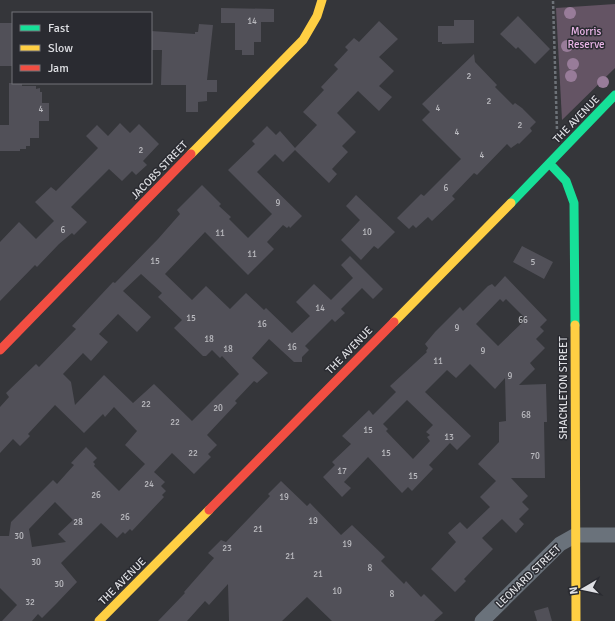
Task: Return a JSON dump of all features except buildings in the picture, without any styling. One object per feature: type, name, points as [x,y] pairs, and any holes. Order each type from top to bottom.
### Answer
[{"type":"street","name":"JACOBS STREET","points":[[0,350],[303,40],[314,24],[320,10],[322,0]]},
{"type":"street","name":"THE AVENUE","points":[[99,621],[550,164],[615,95]]},
{"type":"street","name":"SHACKLETON STREET","points":[[550,164],[566,179],[571,188],[574,203],[576,621]]},
{"type":"street","points":[[576,535],[615,535]]},
{"type":"street","name":"LEONARD STREET","points":[[482,621],[542,560],[560,544],[576,535]]},
{"type":"path","points":[[553,1],[557,136]]},
{"type":"green space","name":"Morris Reserve","points":[[615,4],[615,68],[562,120],[556,8]]},
{"type":"traffic: fast","points":[[511,203],[615,95]]},
{"type":"traffic: fast","points":[[550,164],[566,181],[574,203],[575,325]]},
{"type":"traffic: slow","points":[[191,154],[303,40],[317,16],[322,0]]},
{"type":"traffic: slow","points":[[394,322],[511,203]]},
{"type":"traffic: slow","points":[[575,325],[576,621]]},
{"type":"traffic: slow","points":[[99,621],[209,510]]},
{"type":"traffic: jam","points":[[0,350],[191,154]]},
{"type":"traffic: jam","points":[[209,510],[394,322]]}]
